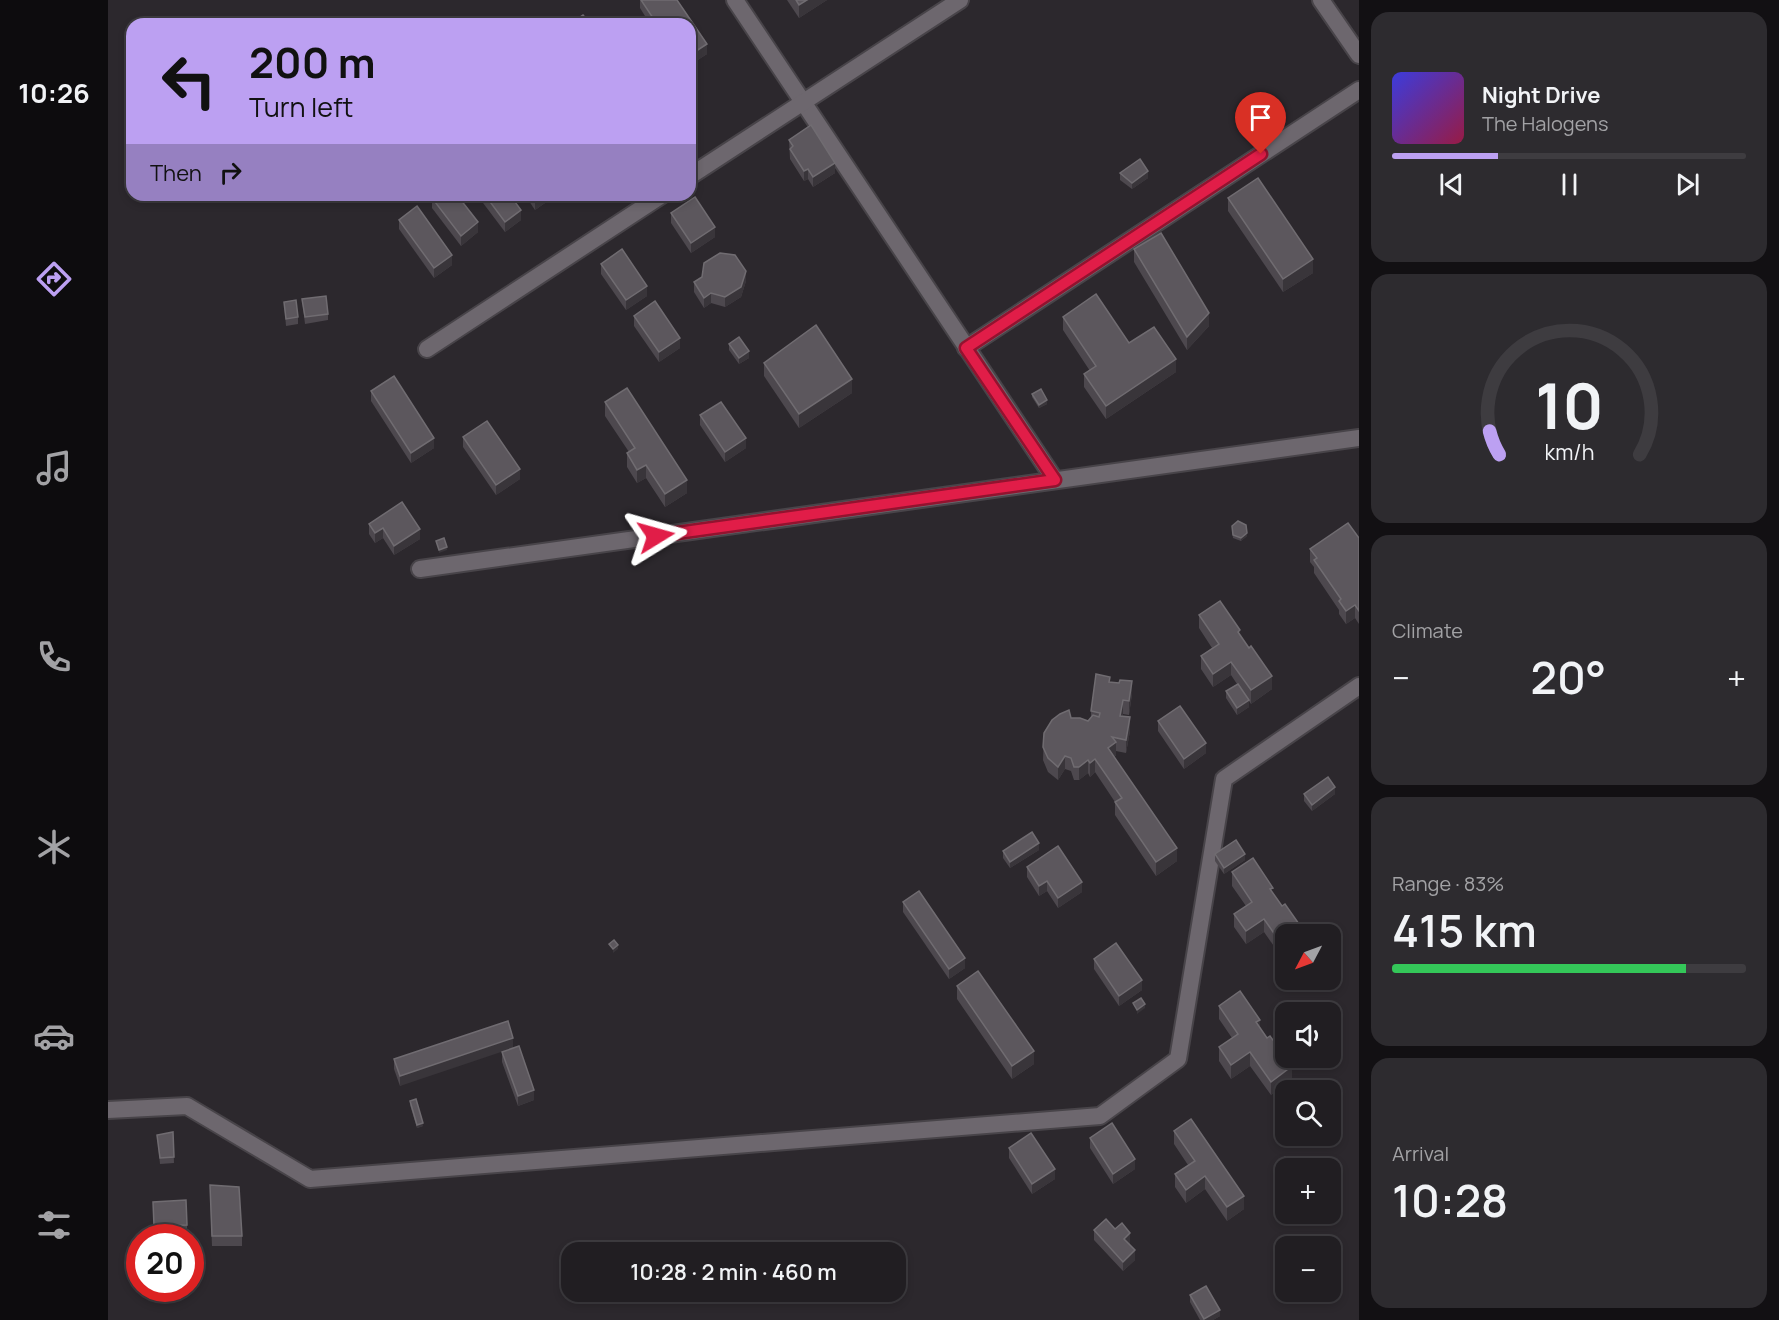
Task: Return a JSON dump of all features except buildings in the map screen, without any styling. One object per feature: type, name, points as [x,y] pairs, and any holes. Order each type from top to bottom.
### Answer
[{"type":"lane","points":[[735,0],[1055,480]]},
{"type":"lane","points":[[696,172],[960,0]]},
{"type":"lane","points":[[1321,0],[1359,55]]},
{"type":"lane","points":[[966,348],[1359,90]]},
{"type":"lane","points":[[427,349],[653,201]]},
{"type":"lane","points":[[420,569],[1359,438]]},
{"type":"lane","points":[[108,1110],[187,1106],[310,1179],[1100,1116],[1178,1059],[1224,779],[1359,686]]},
{"type":"route","points":[[656,536],[1055,480],[966,348],[1261,154]]}]
